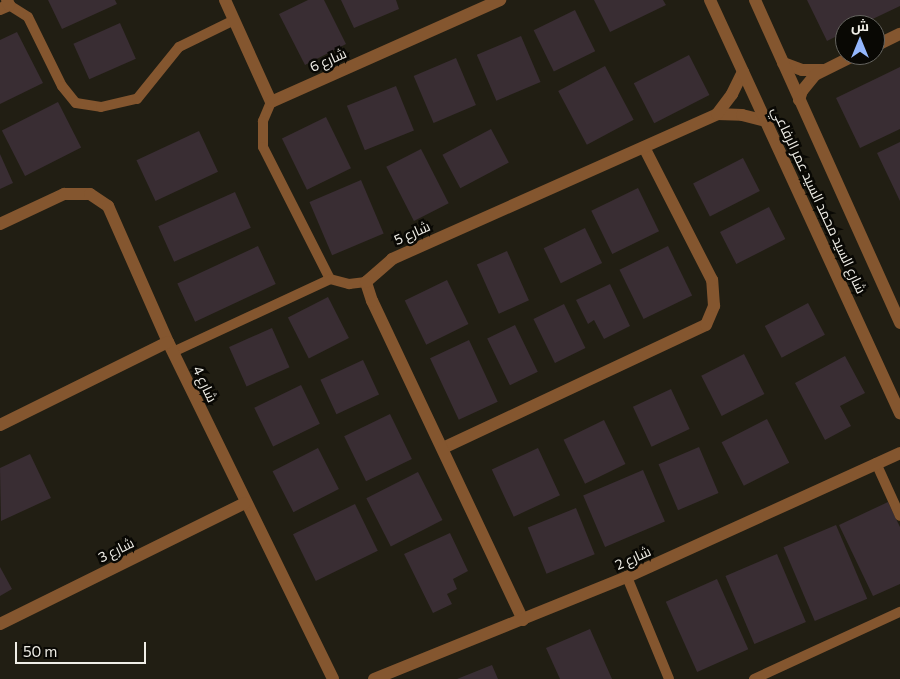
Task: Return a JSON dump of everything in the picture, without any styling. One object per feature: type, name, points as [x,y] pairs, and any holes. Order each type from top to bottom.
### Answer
[{"type":"street","points":[[225,0],[271,102]]},
{"type":"street","name":"شارع 6","points":[[271,102],[500,0]]},
{"type":"street","name":"شارع السيد محمد السيد عمر الرفاعي","points":[[710,0],[900,413]]},
{"type":"street","name":"شارع السيد محمد السيد عمر الرفاعي","points":[[755,0],[900,323]]},
{"type":"street","points":[[885,41],[900,34]]},
{"type":"street","points":[[783,63],[802,70],[823,70]]},
{"type":"street","points":[[799,100],[808,83],[823,70],[835,64]]},
{"type":"street","name":"شارع 5","points":[[717,114],[732,94],[743,71]]},
{"type":"street","name":"شارع 5","points":[[366,282],[392,259],[717,114],[742,115],[766,121]]},
{"type":"street","points":[[443,448],[706,325],[714,306],[712,280],[644,147]]},
{"type":"street","name":"شارع 4","points":[[0,224],[64,194],[90,194],[108,206],[171,347],[245,503],[333,679]]},
{"type":"street","points":[[366,282],[372,301],[523,620]]},
{"type":"street","points":[[0,425],[171,347]]},
{"type":"street","name":"شارع 2","points":[[378,678],[627,577],[900,453]]},
{"type":"street","name":"شارع 3","points":[[0,624],[245,503]]},
{"type":"lane","points":[[5,5],[28,17],[62,86],[76,103],[101,107],[137,99],[179,47],[234,20]]},
{"type":"lane","points":[[271,102],[263,121],[263,147],[330,279]]},
{"type":"lane","points":[[171,347],[330,279],[349,284],[366,282]]},
{"type":"lane","points":[[876,463],[900,516]]},
{"type":"lane","points":[[627,577],[669,679]]},
{"type":"lane","points":[[754,679],[900,612]]},
{"type":"building","points":[[48,0],[115,0],[117,4],[62,29]]},
{"type":"building","points":[[308,0],[324,0],[346,44],[305,65],[279,14]]},
{"type":"building","points":[[341,0],[396,0],[399,9],[354,28]]},
{"type":"building","points":[[594,0],[663,0],[666,5],[610,32]]},
{"type":"building","points":[[807,0],[900,0],[900,6],[881,15],[835,15],[835,37],[827,41]]},
{"type":"building","points":[[575,10],[595,51],[554,72],[534,30]]},
{"type":"building","points":[[120,23],[136,59],[89,79],[73,44]]},
{"type":"building","points":[[17,32],[43,83],[0,104],[0,40]]},
{"type":"building","points":[[521,36],[541,82],[496,101],[477,55]]},
{"type":"building","points":[[689,55],[709,95],[654,123],[634,83]]},
{"type":"building","points":[[456,58],[476,105],[434,123],[414,76]]},
{"type":"building","points":[[605,66],[634,120],[587,145],[558,91]]},
{"type":"building","points":[[900,67],[900,129],[860,148],[836,98]]},
{"type":"building","points":[[396,86],[414,131],[365,150],[347,106]]},
{"type":"building","points":[[58,102],[81,147],[25,176],[2,131]]},
{"type":"building","points":[[326,117],[351,168],[307,190],[282,138]]},
{"type":"building","points":[[491,129],[509,163],[460,188],[442,155]]},
{"type":"building","points":[[199,131],[218,172],[155,201],[136,160]]},
{"type":"building","points":[[900,142],[900,201],[877,153]]},
{"type":"building","points":[[421,149],[449,203],[414,221],[386,167]]},
{"type":"building","points":[[0,154],[13,183],[0,189]]},
{"type":"building","points":[[743,158],[760,191],[710,216],[693,183]]},
{"type":"building","points":[[361,180],[384,233],[332,255],[309,202]]},
{"type":"building","points":[[638,188],[659,231],[612,254],[591,211]]},
{"type":"building","points":[[235,192],[251,228],[174,262],[158,226]]},
{"type":"building","points":[[769,207],[785,239],[736,264],[720,232]]},
{"type":"building","points":[[585,228],[602,263],[561,283],[544,248]]},
{"type":"building","points":[[258,246],[276,284],[195,322],[177,284]]},
{"type":"building","points":[[668,246],[692,295],[644,319],[619,270]]},
{"type":"building","points":[[507,251],[529,300],[499,314],[477,264]]},
{"type":"building","points":[[447,280],[468,324],[426,345],[405,301]]},
{"type":"building","points":[[610,284],[630,326],[604,339],[594,320],[588,324],[576,300]]},
{"type":"building","points":[[328,297],[349,338],[309,358],[288,317]]},
{"type":"building","points":[[808,303],[825,335],[782,358],[765,326]]},
{"type":"building","points":[[564,304],[585,348],[555,363],[533,319]]},
{"type":"building","points":[[515,325],[538,372],[510,385],[487,339]]},
{"type":"building","points":[[272,328],[289,367],[247,386],[229,347]]},
{"type":"building","points":[[469,340],[498,402],[459,420],[430,358]]},
{"type":"building","points":[[744,354],[764,394],[722,416],[701,376]]},
{"type":"building","points":[[845,356],[865,393],[840,406],[851,426],[825,440],[795,383]]},
{"type":"building","points":[[363,360],[379,394],[336,414],[320,380]]},
{"type":"building","points":[[301,385],[320,424],[273,446],[254,408]]},
{"type":"building","points":[[671,389],[690,429],[652,447],[633,407]]},
{"type":"building","points":[[390,414],[412,459],[366,481],[344,436]]},
{"type":"building","points":[[767,419],[789,463],[744,486],[722,442]]},
{"type":"building","points":[[604,420],[625,464],[585,484],[564,440]]},
{"type":"building","points":[[699,447],[719,493],[678,510],[658,464]]},
{"type":"building","points":[[318,448],[339,489],[293,512],[273,471]]},
{"type":"building","points":[[538,448],[560,495],[514,517],[492,470]]},
{"type":"building","points":[[30,454],[51,498],[1,521],[0,468]]},
{"type":"building","points":[[643,470],[665,522],[605,547],[583,495]]},
{"type":"building","points":[[418,472],[443,520],[391,546],[366,498]]},
{"type":"building","points":[[888,502],[900,527],[900,584],[873,596],[839,525]]},
{"type":"building","points":[[355,504],[378,551],[316,581],[293,534]]},
{"type":"building","points":[[576,508],[595,554],[547,574],[528,527]]},
{"type":"building","points":[[836,525],[867,599],[815,621],[784,547]]},
{"type":"building","points":[[450,533],[468,571],[453,579],[457,589],[447,594],[452,604],[433,613],[404,554]]},
{"type":"building","points":[[777,554],[806,622],[754,644],[725,576]]},
{"type":"building","points":[[0,567],[12,589],[0,596]]},
{"type":"building","points":[[717,579],[748,649],[697,672],[666,602]]},
{"type":"building","points":[[590,629],[612,679],[560,679],[546,648]]},
{"type":"building","points":[[492,665],[498,679],[457,679]]}]
